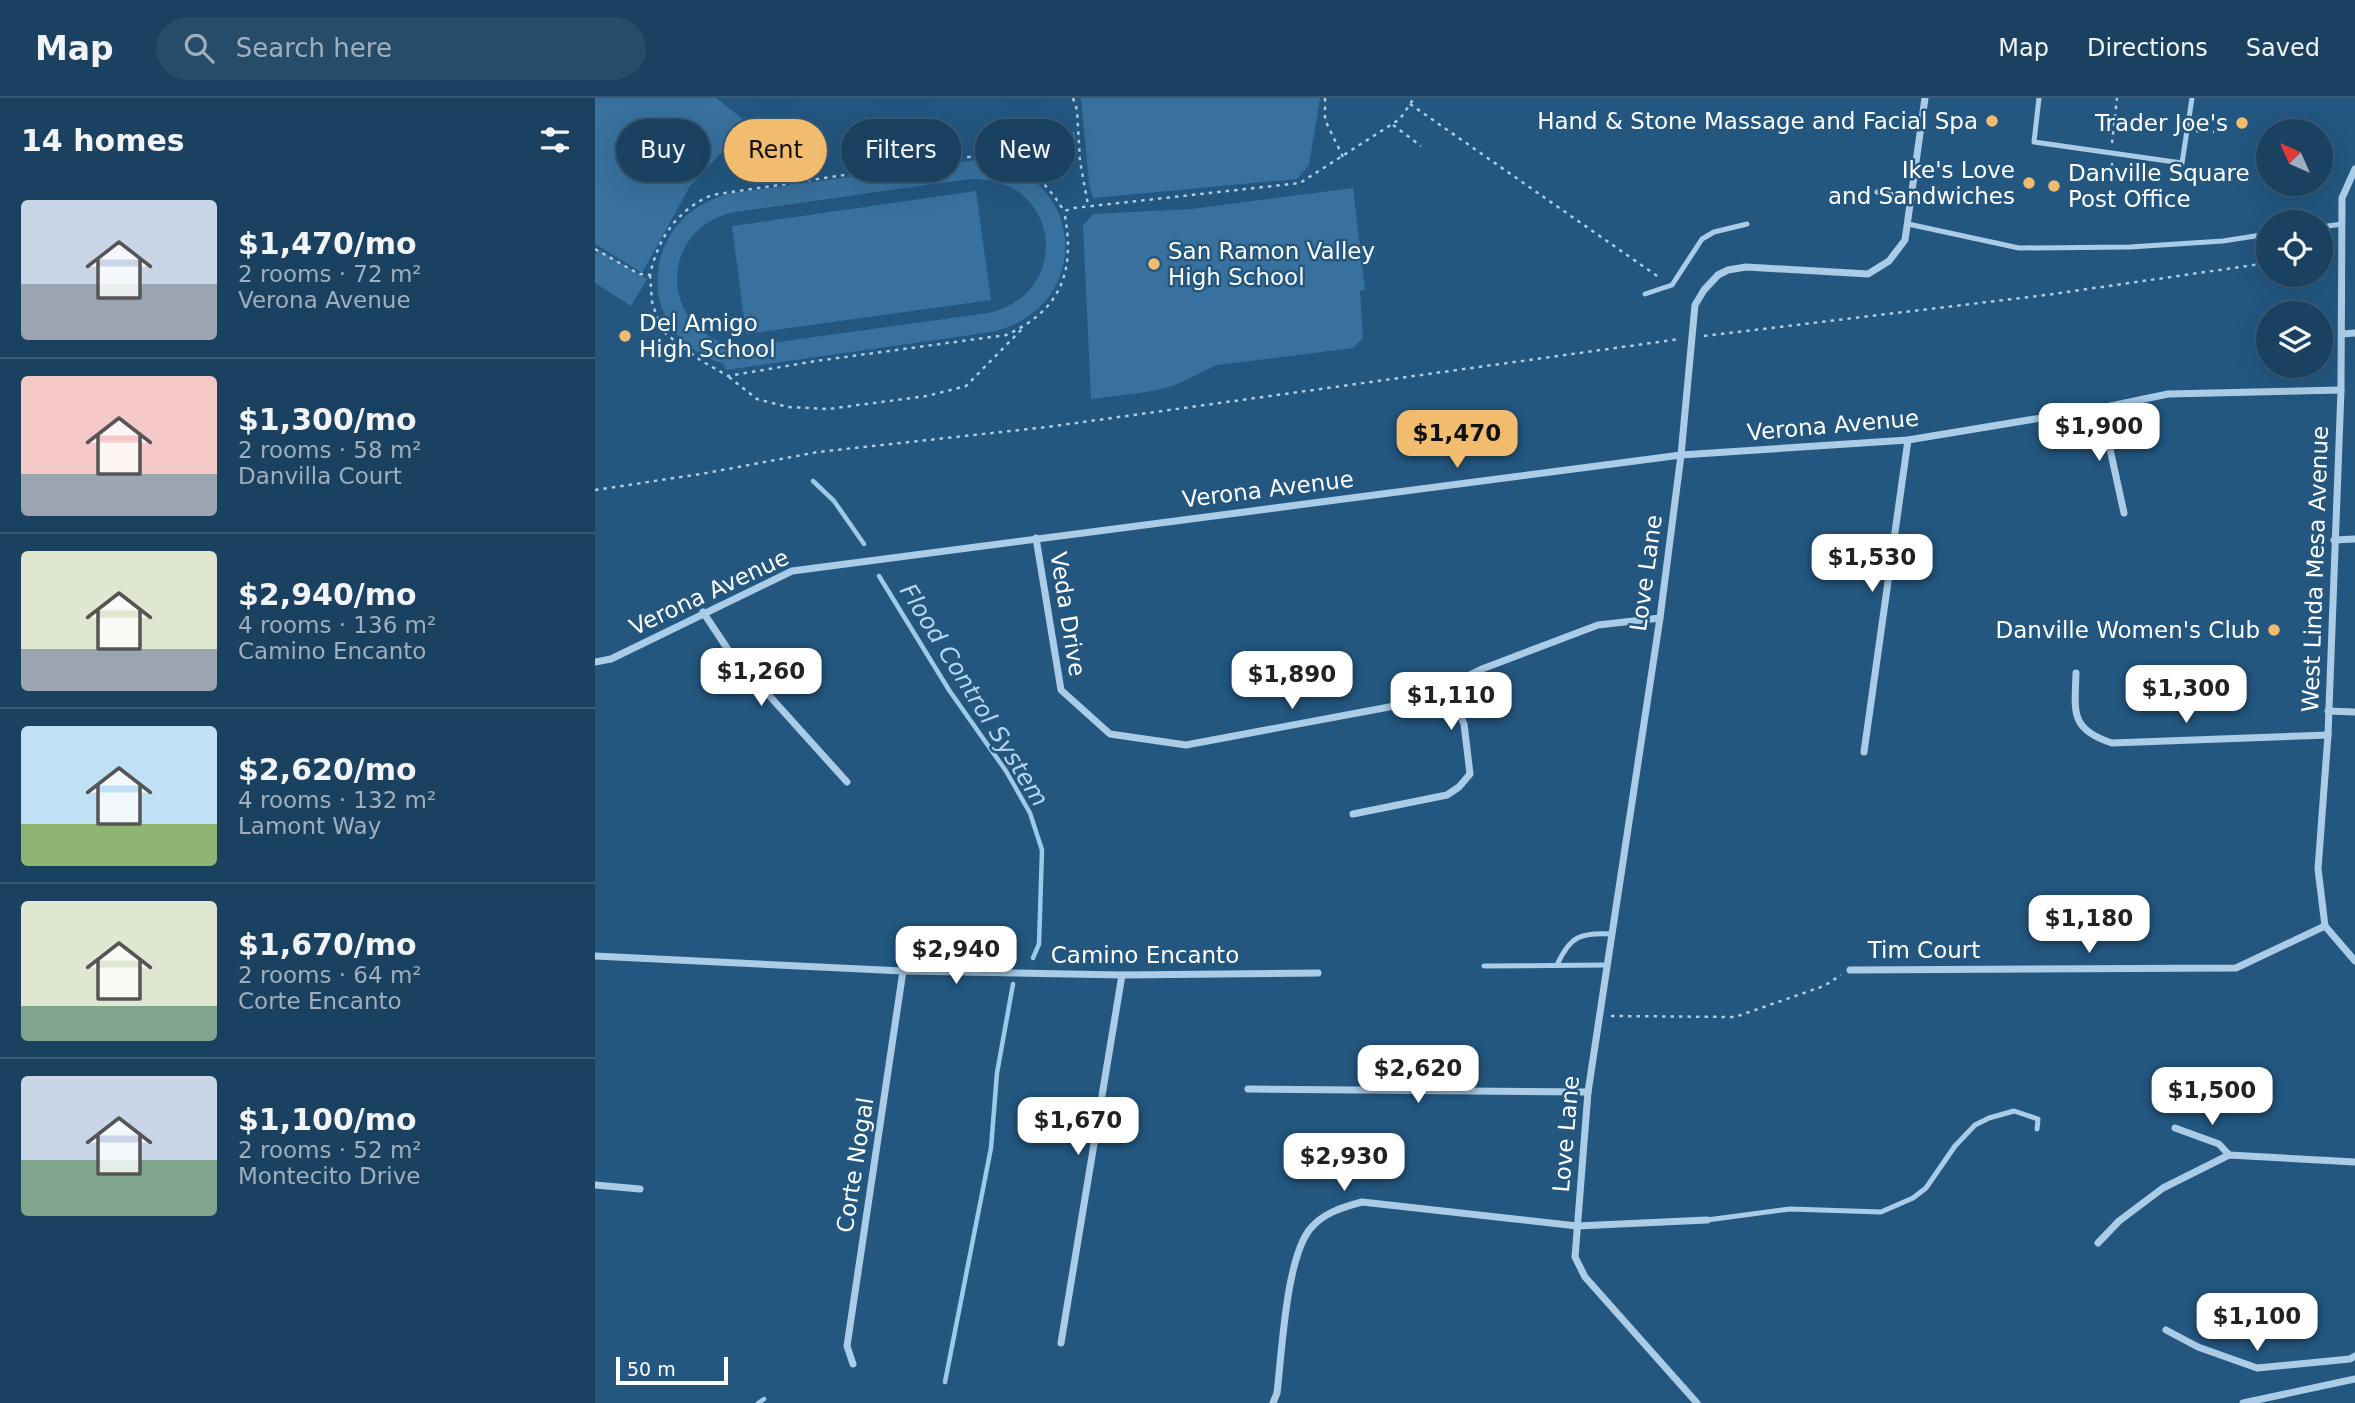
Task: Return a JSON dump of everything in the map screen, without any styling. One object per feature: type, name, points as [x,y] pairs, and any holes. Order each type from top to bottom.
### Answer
[{"type":"street","name":"Love Lane","points":[[1697,1403],[1585,1277],[1575,1257],[1588,1092],[1660,618],[1681,456],[1695,305],[1704,289],[1718,275],[1728,270],[1746,267],[1868,274],[1880,268],[1905,240],[1925,98]]},
{"type":"street","name":"West Linda Mesa Avenue","points":[[2325,926],[2318,869],[2328,734],[2341,390],[2342,198],[2355,169]]},
{"type":"street","points":[[2342,334],[2355,333]]},
{"type":"street","name":"Verona Avenue","points":[[595,662],[611,659],[792,571],[1681,456],[1908,440],[2101,408],[2168,394],[2341,390]]},
{"type":"street","points":[[2101,408],[2124,513]]},
{"type":"street","points":[[1864,752],[1908,440]]},
{"type":"street","name":"Veda Drive","points":[[1036,538],[1061,690],[1110,734],[1186,745],[1416,702],[1482,669],[1598,625],[1660,618]]},
{"type":"street","points":[[2334,540],[2355,539]]},
{"type":"street","points":[[703,612],[729,651],[847,782]]},
{"type":"street","points":[[2076,673],[2075,710],[2079,723],[2099,738],[2112,743],[2328,734]]},
{"type":"street","points":[[1353,814],[1447,794],[1459,787],[1470,774],[1464,724],[1448,686]]},
{"type":"street","points":[[2328,711],[2355,712]]},
{"type":"street","points":[[2325,926],[2355,961]]},
{"type":"street","name":"Tim Court","points":[[1850,970],[2236,968],[2325,926]]},
{"type":"street","name":"Camino Encanto","points":[[595,956],[903,971],[1122,975],[1318,974]]},
{"type":"street","name":"Corte Nogal","points":[[853,1364],[847,1346],[903,971]]},
{"type":"street","points":[[1061,1343],[1122,975]]},
{"type":"street","points":[[1248,1089],[1588,1092]]},
{"type":"street","points":[[2175,1128],[2219,1144],[2229,1155]]},
{"type":"street","points":[[2098,1243],[2119,1221],[2163,1188],[2229,1155],[2355,1162]]},
{"type":"street","points":[[595,1185],[640,1189]]},
{"type":"street","name":"Love Lane","points":[[1273,1403],[1277,1392],[1292,1268],[1310,1230],[1334,1210],[1362,1202],[1577,1226]]},
{"type":"street","points":[[1577,1226],[1707,1220]]},
{"type":"street","points":[[2166,1330],[2198,1347],[2257,1367],[2350,1359],[2355,1356]]},
{"type":"street","points":[[2243,1403],[2355,1379]]},
{"type":"lane","points":[[2039,98],[2034,142],[2182,163],[2192,98]]},
{"type":"lane","points":[[1878,192],[1911,197]]},
{"type":"lane","points":[[1645,295],[1672,285],[1702,239],[1714,232],[1747,224]]},
{"type":"lane","points":[[1908,224],[2019,248],[2130,247],[2223,241],[2256,236]]},
{"type":"lane","points":[[2333,226],[2342,225]]},
{"type":"lane","points":[[1557,965],[1563,951],[1575,939],[1589,933],[1612,934]]},
{"type":"lane","points":[[1484,966],[1607,965]]},
{"type":"lane","points":[[1707,1220],[1790,1209],[1881,1212],[1913,1198],[1926,1188],[1955,1146],[1975,1125],[2014,1111],[2038,1119],[2037,1129]]},
{"type":"path","points":[[1073,98],[1077,110],[1080,162],[1089,207]]},
{"type":"path","points":[[1325,98],[1325,120],[1343,157]]},
{"type":"path","points":[[1064,211],[1300,183],[1400,118],[1414,98]]},
{"type":"path","points":[[2112,174],[2112,140],[2117,98]]},
{"type":"path","points":[[1410,104],[1672,285]]},
{"type":"path","points":[[1391,124],[1421,146]]},
{"type":"path","points":[[2187,130],[2214,132]]},
{"type":"path","points":[[964,157],[984,157],[1004,160],[1039,177],[1064,211],[1068,232],[1067,269],[1054,300],[966,386],[927,396],[828,409],[788,407],[757,399],[666,334],[652,302],[650,275],[660,243],[680,214],[712,194],[964,157]]},
{"type":"path","points":[[595,249],[639,274],[650,275]]},
{"type":"path","points":[[595,490],[818,452],[1047,427],[1692,338],[2046,295],[2256,265]]},
{"type":"path","points":[[728,376],[815,361],[1006,335],[1026,326]]},
{"type":"path","points":[[1600,1016],[1735,1017],[1824,986],[1850,970]]},
{"type":"shaded area","points":[[595,98],[716,98],[743,119],[724,119],[724,151],[710,165],[710,119],[616,119],[616,182],[694,182],[642,273],[595,244]]},
{"type":"shaded area","points":[[1081,98],[1320,98],[1309,165],[1297,179],[1093,198],[1089,184]]},
{"type":"shaded area","points":[[975,160],[975,180],[961,180],[961,162]]},
{"type":"shaded area","points":[[841,178],[841,182],[949,182],[735,212],[708,222],[690,239],[680,260],[677,283],[682,305],[695,325],[715,340],[743,347],[988,313],[1016,302],[1035,283],[1044,261],[1045,237],[1038,215],[1023,196],[1000,183],[992,182],[1033,182],[1043,189],[1059,214],[1065,242],[1062,271],[1048,297],[1025,319],[991,332],[725,370],[724,364],[693,349],[672,328],[660,303],[657,276],[663,249],[678,225],[701,205],[732,193]]},
{"type":"shaded area","points":[[1353,188],[1365,290],[1360,291],[1363,338],[1353,348],[1217,365],[1173,386],[1091,399],[1083,225],[1093,214],[1192,209]]},
{"type":"shaded area","points":[[976,191],[991,300],[746,334],[732,226]]},
{"type":"shaded area","points":[[598,249],[647,279],[631,306],[595,283],[595,254]]},
{"type":"waterway","name":"Flood Control System","points":[[813,481],[834,501],[864,544]]},
{"type":"waterway","name":"Flood Control System","points":[[879,576],[949,690],[1006,771],[1030,813],[1042,850],[1039,944],[1033,958]]},
{"type":"waterway","name":"Flood Control System","points":[[945,1382],[991,1148],[997,1073],[1013,984]]},
{"type":"waterway","points":[[758,1403],[764,1399]]},
{"type":"place","name":"Hand & Stone Massage and Facial Spa","points":[[1992,121]]},
{"type":"place","name":"Trader Joe's","points":[[2242,123]]},
{"type":"place","name":"Ike's Love and Sandwiches","points":[[2029,183]]},
{"type":"place","name":"Danville Square Post Office","points":[[2054,186]]},
{"type":"place","name":"San Ramon Valley High School","points":[[1154,264]]},
{"type":"place","name":"Del Amigo High School","points":[[625,336]]},
{"type":"place","name":"Danville Women's Club","points":[[2274,630]]}]
